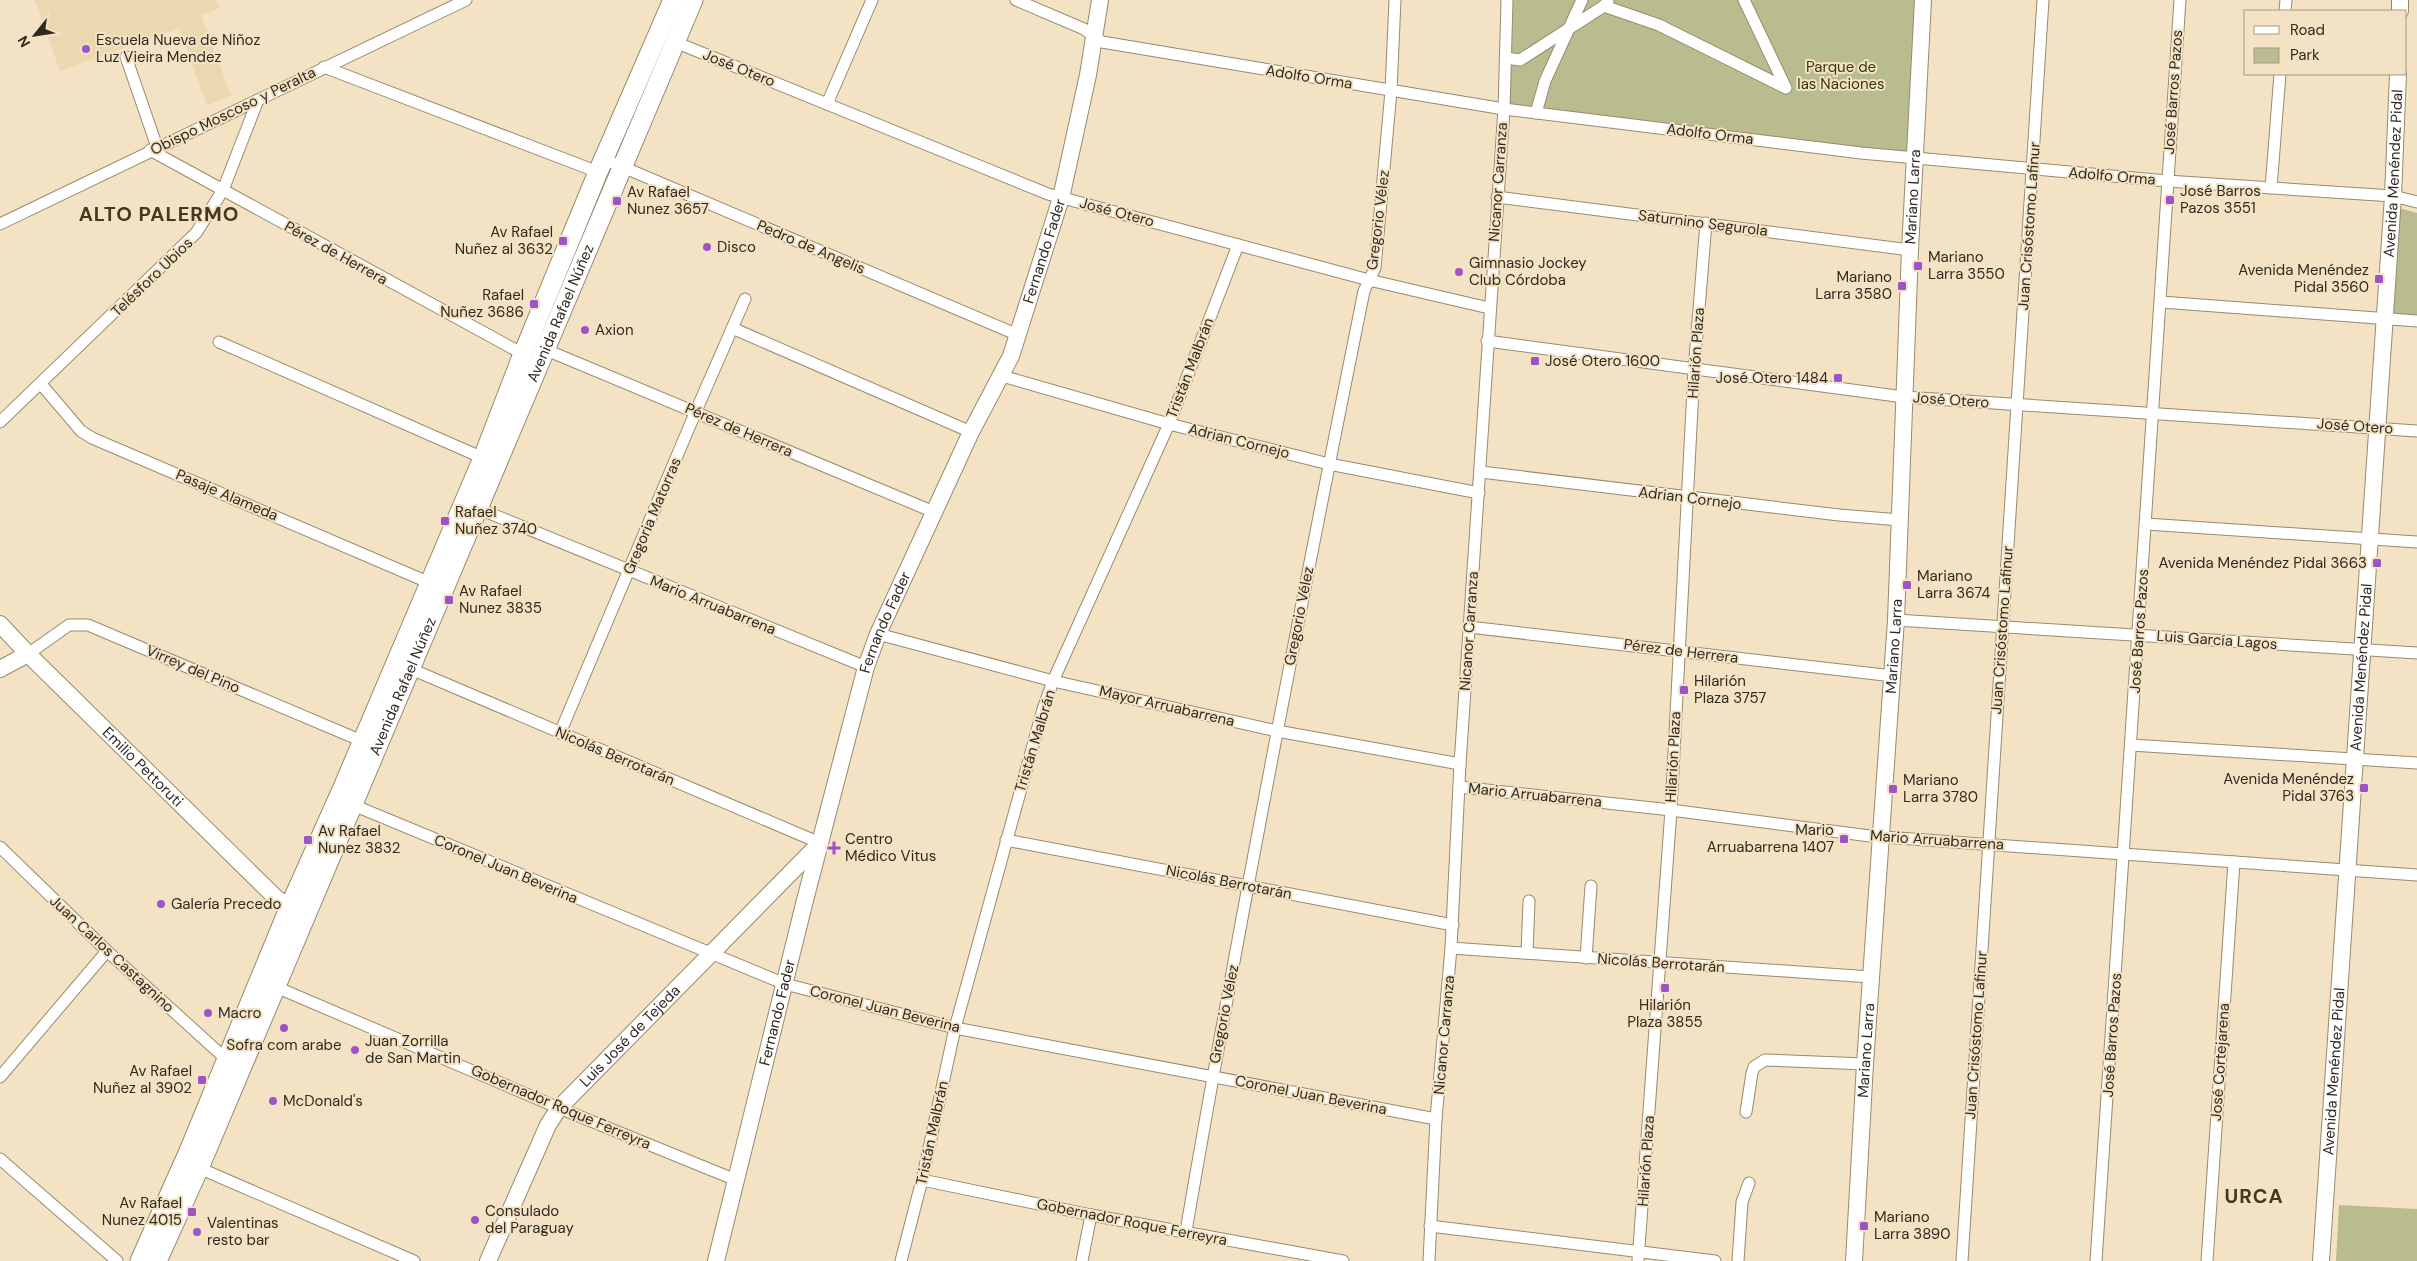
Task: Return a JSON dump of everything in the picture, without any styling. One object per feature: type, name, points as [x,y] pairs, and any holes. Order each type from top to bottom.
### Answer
[{"type":"main road","name":"Avenida Rafael Núñez","points":[[140,1261],[189,1151],[290,906],[344,785],[483,458],[523,354],[601,165],[673,0]]},
{"type":"main road","name":"Avenida Rafael Núñez","points":[[157,1261],[199,1168],[311,906],[544,349],[693,0]]},
{"type":"main road","name":"Fernando Fader","points":[[716,1261],[820,843],[866,667],[878,634],[971,432],[1002,376],[1018,335],[1062,198],[1088,75],[1100,0]]},
{"type":"main road","name":"Mariano Larra","points":[[1854,1261],[1865,1064],[1893,676],[1910,250],[1923,0]]},
{"type":"main road","name":"Avenida Menéndez Pidal","points":[[2321,1261],[2378,428],[2393,196],[2398,75]]},
{"type":"main road","name":"Emilio Pettoruti","points":[[0,624],[28,654],[277,899],[290,906]]},
{"type":"main road","points":[[0,669],[28,654]]},
{"type":"main road","name":"Luis José de Tejeda","points":[[488,1261],[548,1125],[560,1108],[820,843]]},
{"type":"main road","points":[[290,906],[311,906]]},
{"type":"street","name":"Obispo Moscoso y Peralta","points":[[0,224],[466,0]]},
{"type":"street","points":[[827,104],[872,0]]},
{"type":"street","name":"Adolfo Orma","points":[[1016,0],[1084,29],[1102,42],[1504,109],[1851,152],[2168,181],[2393,196],[2417,202]]},
{"type":"street","name":"Gregorio Vélez","points":[[1186,1231],[1248,886],[1329,464],[1364,290],[1375,268],[1391,91],[1395,0]]},
{"type":"street","name":"Nicanor Carranza","points":[[1429,1261],[1436,1119],[1452,948],[1460,764],[1481,472],[1489,308],[1504,109],[1507,0]]},
{"type":"street","points":[[1536,113],[1545,81],[1582,0]]},
{"type":"street","points":[[1506,58],[1520,60],[1607,3],[1659,25],[1786,88],[1744,0]]},
{"type":"street","name":"Juan Crisóstomo Lafinur","points":[[1962,1261],[2043,0]]},
{"type":"street","name":"José Barros Pazos","points":[[2096,1261],[2180,0]]},
{"type":"street","name":"José Otero","points":[[675,42],[1062,198],[1370,280],[1489,308]]},
{"type":"street","points":[[126,57],[153,149]]},
{"type":"street","name":"Pedro de Angelis","points":[[324,67],[601,165],[621,167],[1018,335]]},
{"type":"street","points":[[2271,188],[2280,75]]},
{"type":"street","name":"Telésforo Ubios","points":[[0,422],[182,249],[208,217],[223,190],[258,100]]},
{"type":"street","name":"Pérez de Herrera","points":[[153,149],[223,190],[523,354]]},
{"type":"street","name":"Saturnino Segurola","points":[[1497,197],[1910,250]]},
{"type":"street","name":"Hilarión Plaza","points":[[1639,1257],[1671,810],[1694,370],[1706,223]]},
{"type":"street","name":"Tristán Malbrán","points":[[902,1261],[922,1180],[955,1028],[1006,840],[1053,681],[1169,424],[1238,245]]},
{"type":"street","name":"Gregoria Matorras","points":[[560,733],[745,299]]},
{"type":"street","points":[[2161,302],[2417,321]]},
{"type":"street","points":[[732,328],[971,432]]},
{"type":"street","name":"José Otero","points":[[1488,340],[1694,370],[1904,396],[2417,431]]},
{"type":"street","points":[[218,342],[483,458]]},
{"type":"street","name":"Pérez de Herrera","points":[[544,349],[934,512]]},
{"type":"street","name":"Adrian Cornejo","points":[[1002,376],[1169,424],[1329,464],[1479,492]]},
{"type":"street","name":"Pasaje Alameda","points":[[41,384],[81,431],[92,438],[430,583]]},
{"type":"street","name":"Adrian Cornejo","points":[[1481,472],[1687,498],[1900,520]]},
{"type":"street","name":"Mario Arruabarrena","points":[[477,508],[866,667]]},
{"type":"street","points":[[2146,524],[2417,542]]},
{"type":"street","name":"Luis García Lagos","points":[[1896,620],[2417,653]]},
{"type":"street","name":"Virrey del Pino","points":[[28,654],[69,625],[88,625],[362,741]]},
{"type":"street","name":"Pérez de Herrera","points":[[1469,627],[1893,676]]},
{"type":"street","name":"Mayor Arruabarrena","points":[[878,634],[1053,681],[1277,731],[1460,764]]},
{"type":"street","name":"Nicolás Berrotarán","points":[[411,669],[820,843]]},
{"type":"street","points":[[2131,744],[2417,763]]},
{"type":"street","points":[[344,785],[353,805]]},
{"type":"street","name":"Mario Arruabarrena","points":[[1459,787],[1671,810],[1882,837],[2417,875]]},
{"type":"street","name":"Coronel Juan Beverina","points":[[353,805],[785,984],[955,1028],[1436,1119]]},
{"type":"street","name":"Nicolás Berrotarán","points":[[1006,840],[1453,925]]},
{"type":"street","name":"Juan Carlos Castagnino","points":[[0,847],[107,950],[226,1059]]},
{"type":"street","name":"José Cortejarena","points":[[2207,1261],[2234,862]]},
{"type":"street","points":[[1586,958],[1591,886]]},
{"type":"street","points":[[1526,953],[1529,902]]},
{"type":"street","name":"Nicolás Berrotarán","points":[[1452,948],[1871,977]]},
{"type":"street","points":[[0,1077],[107,950]]},
{"type":"street","name":"Gobernador Roque Ferreyra","points":[[276,987],[560,1108],[736,1180]]},
{"type":"street","points":[[1746,1112],[1754,1067],[1765,1060],[1865,1064]]},
{"type":"street","points":[[0,1159],[117,1261]]},
{"type":"street","points":[[199,1168],[414,1261]]},
{"type":"street","name":"Gobernador Roque Ferreyra","points":[[922,1180],[1091,1215],[1342,1261]]},
{"type":"street","points":[[1738,1261],[1742,1202],[1749,1183]]},
{"type":"street","points":[[1082,1261],[1091,1215]]},
{"type":"street","points":[[1430,1226],[1639,1257],[1715,1261]]},
{"type":"street","points":[[1270,1261],[1273,1248]]},
{"type":"shaded area","name":"Escuela Nueva de Niñoz Luz Vieira Mendez","points":[[35,0],[217,0],[220,8],[201,15],[231,96],[207,105],[179,28],[60,71]]},
{"type":"green space","name":"Parque de las Naciones","points":[[1507,0],[1923,0],[1915,157],[1504,109]]},
{"type":"green space","points":[[2399,208],[2417,213],[2417,315],[2392,314]]},
{"type":"green space","points":[[2339,1205],[2417,1209],[2417,1261],[2336,1261]]},
{"type":"place","name":"Escuela Nueva de Niñoz Luz Vieira Mendez","points":[[86,49]]},
{"type":"place","name":"José Barros Pazos 3551","points":[[2170,200]]},
{"type":"place","name":"Av Rafael Nunez 3657","points":[[617,201]]},
{"type":"place","name":"Av Rafael Nuñez al 3632","points":[[563,241]]},
{"type":"place","name":"Disco","points":[[707,247]]},
{"type":"place","name":"Mariano Larra 3550","points":[[1918,266]]},
{"type":"place","name":"Gimnasio Jockey Club Córdoba","points":[[1459,272]]},
{"type":"place","name":"Avenida Menéndez Pidal 3560","points":[[2379,279]]},
{"type":"place","name":"Mariano Larra 3580","points":[[1902,286]]},
{"type":"place","name":"Rafael Nuñez 3686","points":[[534,304]]},
{"type":"place","name":"Axion","points":[[585,330]]},
{"type":"place","name":"José Otero 1600","points":[[1535,361]]},
{"type":"place","name":"José Otero 1484","points":[[1838,378]]},
{"type":"place","name":"Rafael Nuñez 3740","points":[[445,521]]},
{"type":"place","name":"Avenida Menéndez Pidal 3663","points":[[2377,563]]},
{"type":"place","name":"Mariano Larra 3674","points":[[1907,585]]},
{"type":"place","name":"Av Rafael Nunez 3835","points":[[449,600]]},
{"type":"place","name":"Hilarión Plaza 3757","points":[[1684,690]]},
{"type":"place","name":"Avenida Menéndez Pidal 3763","points":[[2364,788]]},
{"type":"place","name":"Mariano Larra 3780","points":[[1893,789]]},
{"type":"place","name":"Mario Arruabarrena 1407","points":[[1844,839]]},
{"type":"place","name":"Av Rafael Nunez 3832","points":[[308,840]]},
{"type":"place","name":"Centro Médico Vitus","points":[[834,848]]},
{"type":"place","name":"Galería Precedo","points":[[161,904]]},
{"type":"place","name":"Hilarión Plaza 3855","points":[[1665,988]]},
{"type":"place","name":"Macro","points":[[208,1013]]},
{"type":"place","name":"Sofra com arabe","points":[[284,1028]]},
{"type":"place","name":"Juan Zorrilla de San Martin","points":[[355,1050]]},
{"type":"place","name":"Av Rafael Nuñez al 3902","points":[[202,1080]]},
{"type":"place","name":"McDonald's","points":[[273,1101]]},
{"type":"place","name":"Av Rafael Nunez 4015","points":[[192,1212]]},
{"type":"place","name":"Consulado del Paraguay","points":[[475,1220]]},
{"type":"place","name":"Mariano Larra 3890","points":[[1864,1226]]},
{"type":"place","name":"Valentinas resto bar","points":[[197,1232]]},
{"type":"district","name":"ALTO PALERMO","points":[[159,214]]},
{"type":"district","name":"URCA","points":[[2254,1196]]}]
